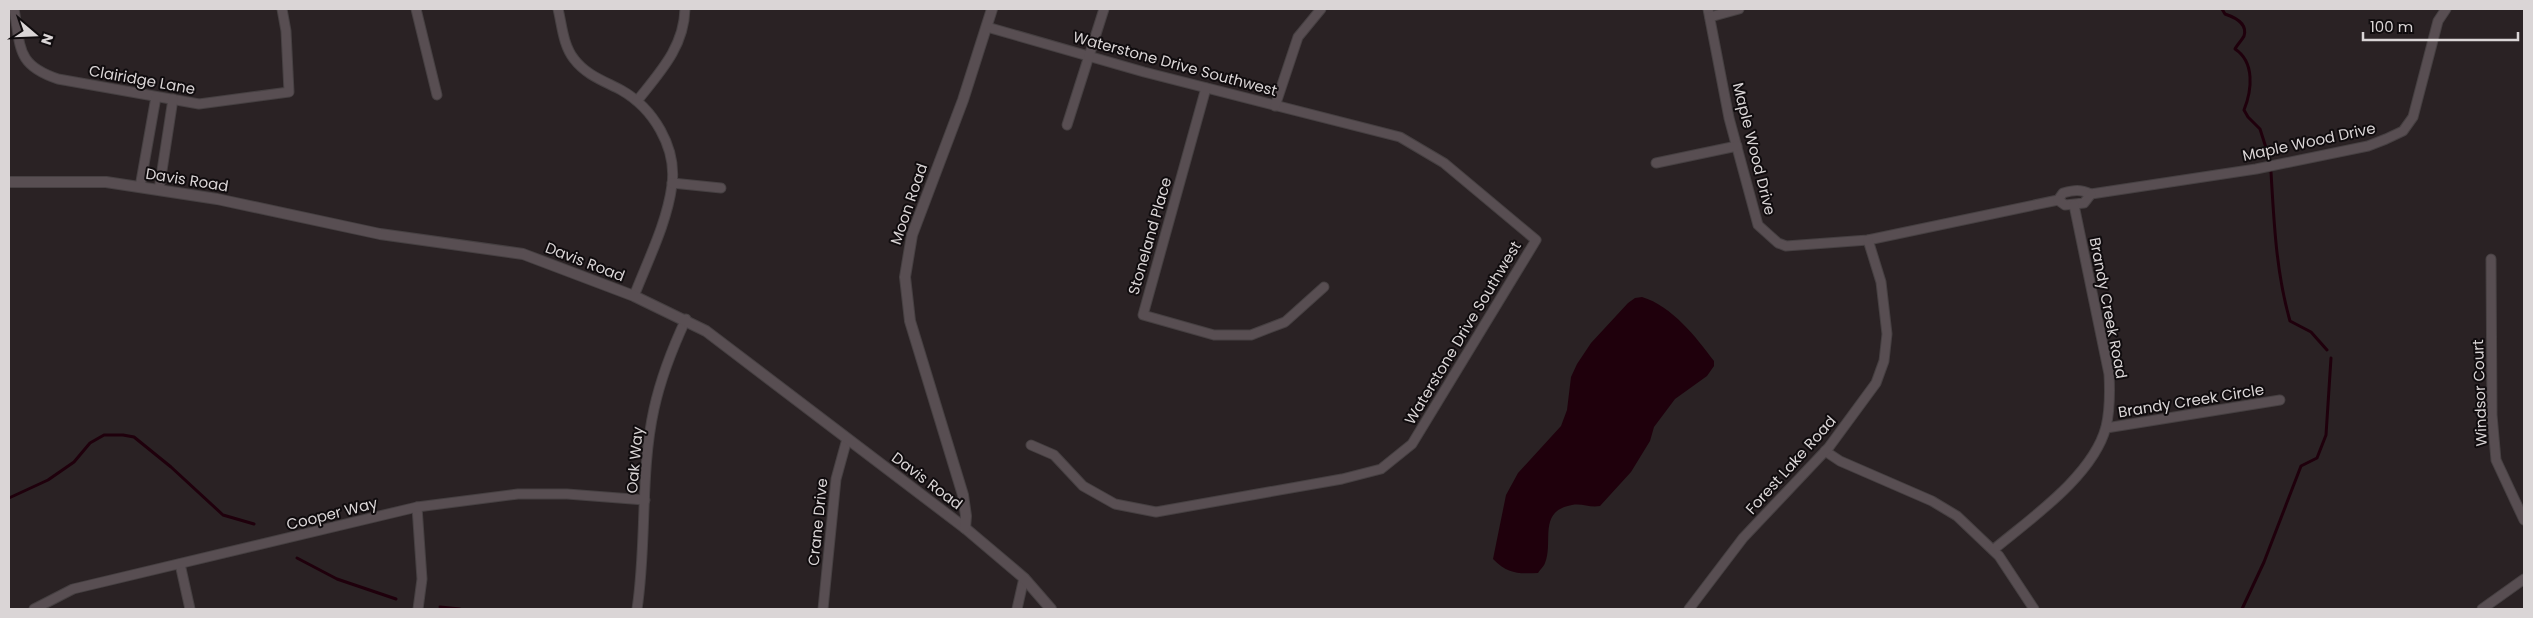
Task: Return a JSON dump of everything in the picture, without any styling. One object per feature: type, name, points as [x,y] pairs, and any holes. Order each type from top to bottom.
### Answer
[{"type":"street","name":"Clairidge Lane","points":[[14,9],[23,57],[38,72],[58,79],[199,104],[289,92],[286,31],[282,9]]},
{"type":"street","points":[[416,9],[437,96]]},
{"type":"street","points":[[558,9],[567,46],[580,66],[591,76],[637,101],[659,126],[668,147],[672,183],[665,214],[634,296]]},
{"type":"street","points":[[637,101],[672,56],[681,37],[685,9]]},
{"type":"street","name":"Moon Road","points":[[965,528],[966,516],[963,495],[910,321],[905,277],[912,235],[963,100],[992,9]]},
{"type":"street","points":[[1067,125],[1104,9]]},
{"type":"street","points":[[1275,106],[1298,37],[1321,9]]},
{"type":"street","points":[[1709,13],[1739,9]]},
{"type":"street","name":"Maple Wood Drive","points":[[1709,13],[1729,118],[1758,225],[1778,244],[1798,246],[1868,240],[2058,200],[2063,193],[2071,191],[2081,190],[2091,194],[2256,169],[2368,146],[2386,140],[2402,130],[2413,117],[2438,21],[2446,9]]},
{"type":"street","name":"Waterstone Drive Southwest","points":[[987,27],[1206,88],[1400,137],[1444,163],[1536,240],[1412,444],[1381,469],[1342,479],[1156,512],[1115,504],[1083,486],[1054,455],[1032,445]]},
{"type":"street","name":"Stoneland Place","points":[[1206,88],[1143,315],[1214,335],[1250,335],[1285,322],[1324,288]]},
{"type":"street","points":[[140,187],[156,96]]},
{"type":"street","points":[[159,190],[173,99]]},
{"type":"street","points":[[1656,163],[1737,146]]},
{"type":"street","name":"Davis Road","points":[[9,182],[106,182],[217,199],[380,234],[523,254],[634,296],[686,319],[706,331],[965,528],[1024,578],[1051,609]]},
{"type":"street","points":[[672,183],[721,188]]},
{"type":"street","name":"Maple Wood Drive","points":[[2058,200],[2065,205],[2074,205],[2084,203],[2091,194]]},
{"type":"street","name":"Brandy Creek Road","points":[[1993,550],[2048,504],[2085,467],[2096,451],[2106,428],[2110,402],[2109,374],[2074,205]]},
{"type":"street","name":"Forest Lake Road","points":[[1693,608],[1743,538],[1825,451],[1876,384],[1884,361],[1887,334],[1881,282],[1868,240]]},
{"type":"street","name":"Windsor Court","points":[[2492,259],[2492,415],[2496,460],[2524,520]]},
{"type":"street","name":"Oak Way","points":[[637,609],[643,572],[646,500],[654,410],[667,360],[686,319]]},
{"type":"street","name":"Brandy Creek Circle","points":[[2106,428],[2280,400]]},
{"type":"street","name":"Crane Drive","points":[[823,609],[836,479],[847,439]]},
{"type":"street","points":[[1825,451],[1840,461],[1932,502],[1957,516],[1993,550],[2034,609]]},
{"type":"street","name":"Cooper Way","points":[[34,609],[73,589],[417,507],[518,494],[567,494],[646,500]]},
{"type":"street","points":[[417,507],[422,579],[418,609]]},
{"type":"street","points":[[180,564],[190,609]]},
{"type":"street","points":[[1017,609],[1024,578]]},
{"type":"street","points":[[2482,609],[2524,579]]},
{"type":"shaded area","points":[[1642,297],[1663,307],[1682,323],[1714,361],[1714,366],[1707,376],[1675,399],[1654,427],[1650,441],[1631,472],[1600,506],[1572,505],[1561,508],[1554,514],[1550,520],[1547,555],[1538,573],[1519,573],[1504,568],[1493,559],[1506,495],[1518,473],[1561,426],[1567,410],[1571,377],[1591,343],[1628,303],[1635,298]]},
{"type":"waterway","points":[[2222,9],[2225,14],[2239,21],[2245,31],[2244,36],[2235,49],[2246,61],[2249,69],[2249,94],[2244,110],[2260,129],[2268,154]]},
{"type":"waterway","points":[[2271,172],[2279,266],[2290,321],[2311,332],[2327,350]]},
{"type":"waterway","points":[[2242,609],[2264,562],[2301,466],[2317,458],[2326,435],[2331,358]]},
{"type":"waterway","points":[[9,498],[48,480],[74,462],[90,443],[104,435],[123,435],[134,437],[171,467],[223,515],[254,524]]},
{"type":"waterway","points":[[297,558],[337,579],[396,599]]},
{"type":"waterway","points":[[440,607],[460,609]]}]
